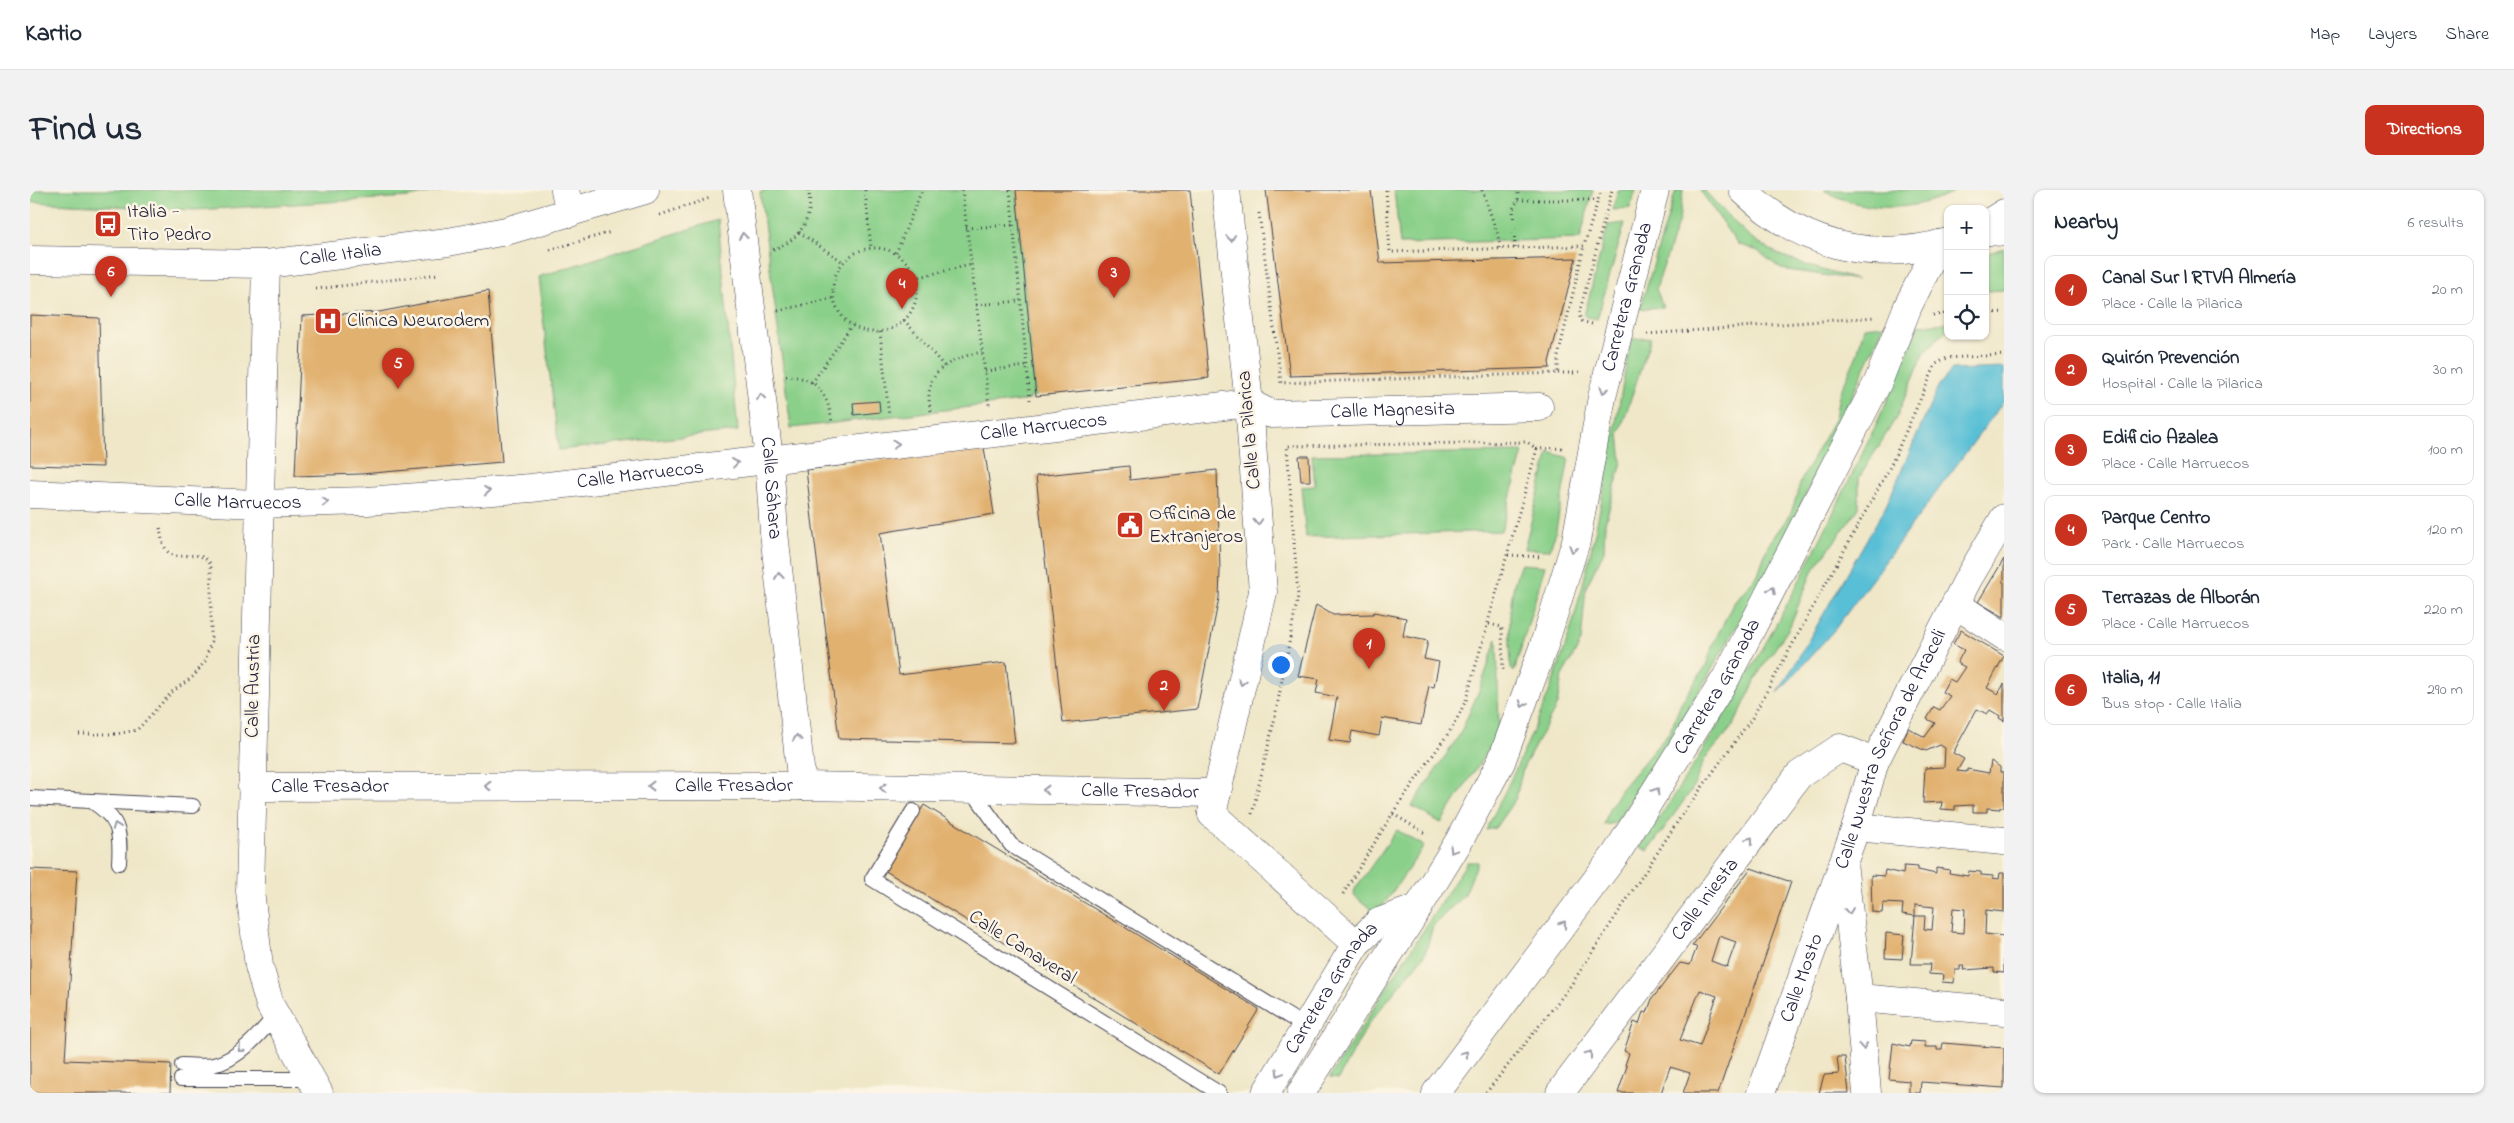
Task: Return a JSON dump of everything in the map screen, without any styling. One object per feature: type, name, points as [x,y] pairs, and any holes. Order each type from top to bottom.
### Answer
[{"type":"street","name":"Calle Italia","points":[[30,260],[266,264],[448,242],[506,231],[568,202],[645,190]]},
{"type":"street","name":"Calle la Pilarica","points":[[1214,804],[1263,592],[1249,403],[1226,190]]},
{"type":"street","name":"Carretera Granada","points":[[1301,1093],[1459,841],[1501,762],[1543,648],[1576,541],[1602,397],[1655,190]]},
{"type":"street","points":[[1743,190],[1782,222],[1809,235],[1837,245],[1866,250],[1896,251],[1943,243]]},
{"type":"street","name":"Calle Sáhara","points":[[725,193],[769,459],[774,532],[802,786]]},
{"type":"street","points":[[1989,222],[2004,213]]},
{"type":"street","points":[[1989,231],[2004,232]]},
{"type":"street","name":"Carretera Granada","points":[[1436,1093],[1616,854],[1726,678],[1878,382],[1908,306],[1943,243]]},
{"type":"street","name":"Calle Austria","points":[[266,264],[258,504],[250,891],[259,966],[270,1004],[315,1086]]},
{"type":"street","name":"Calle Magnesita","points":[[1249,403],[1271,414],[1539,407]]},
{"type":"street","name":"Calle Marruecos","points":[[30,494],[258,504],[367,501],[531,488],[1249,403]]},
{"type":"street","name":"Calle Nuestra Señora de Araceli","points":[[1867,1093],[1859,998],[1843,863],[1856,828],[1875,761],[1955,604],[2004,518]]},
{"type":"street","points":[[1955,604],[2004,636]]},
{"type":"street","name":"Calle Iniesta","points":[[1560,1093],[1800,775],[1840,748],[1875,761]]},
{"type":"street","name":"Calle Fresador","points":[[252,787],[802,786],[971,789],[1214,804],[1356,944]]},
{"type":"street","points":[[1856,828],[2004,842]]},
{"type":"street","name":"Calle Mosto","points":[[1761,1093],[1843,863]]},
{"type":"street","name":"Carretera Granada","points":[[1266,1093],[1356,944],[1379,922],[1418,908]]},
{"type":"street","points":[[1859,998],[2004,1011]]},
{"type":"lane","points":[[971,789],[1011,845],[1306,1026]]},
{"type":"lane","points":[[30,798],[193,806]]},
{"type":"lane","points":[[91,801],[110,814],[117,824],[120,839],[119,863]]},
{"type":"lane","name":"Calle Canaveral","points":[[913,811],[872,879],[1219,1093]]},
{"type":"lane","points":[[182,1065],[206,1066],[226,1060],[256,1036],[276,1015]]},
{"type":"lane","points":[[181,1080],[315,1086]]},
{"type":"path","points":[[765,250],[785,245],[799,232],[810,207],[808,190]]},
{"type":"path","points":[[865,190],[871,248]]},
{"type":"path","points":[[896,253],[922,190]]},
{"type":"path","points":[[962,190],[989,405]]},
{"type":"path","points":[[1010,190],[1030,400]]},
{"type":"path","points":[[1386,190],[1390,252],[1584,246]]},
{"type":"path","points":[[1482,190],[1498,235],[1500,249]]},
{"type":"path","points":[[1515,248],[1513,208],[1518,200],[1518,190]]},
{"type":"path","points":[[1558,373],[1558,357],[1584,246],[1601,190]]},
{"type":"path","points":[[1600,326],[1581,321],[1579,314],[1612,190]]},
{"type":"path","points":[[672,211],[725,193]]},
{"type":"path","points":[[1518,200],[1598,200]]},
{"type":"path","points":[[1259,209],[1281,383],[1582,372]]},
{"type":"path","points":[[966,228],[1013,225]]},
{"type":"path","points":[[799,232],[843,262]]},
{"type":"path","points":[[871,248],[884,249],[896,253],[909,265],[915,278],[917,289],[915,303],[904,320],[892,328],[880,332],[866,331],[852,325],[840,314],[834,298],[833,283],[843,262],[858,251],[871,248]]},
{"type":"path","points":[[915,278],[970,265]]},
{"type":"path","points":[[771,312],[834,298]]},
{"type":"path","points":[[976,305],[1020,301]]},
{"type":"path","points":[[1989,313],[2004,312]]},
{"type":"path","points":[[1638,334],[1878,317]]},
{"type":"path","points":[[904,320],[944,366]]},
{"type":"path","points":[[812,382],[852,325]]},
{"type":"path","points":[[880,332],[889,416]]},
{"type":"path","points":[[931,411],[929,394],[932,383],[944,366],[958,357],[982,352]]},
{"type":"path","points":[[1486,1093],[1570,988],[1682,815],[1752,718],[1890,467],[1936,364],[1947,358],[2004,354]]},
{"type":"path","points":[[985,371],[1026,366]]},
{"type":"path","points":[[778,376],[794,376],[812,382],[828,399],[832,423]]},
{"type":"path","points":[[1023,401],[1040,399]]},
{"type":"path","points":[[983,405],[999,404]]},
{"type":"path","points":[[921,412],[939,410]]},
{"type":"path","points":[[882,417],[896,415]]},
{"type":"path","points":[[824,424],[840,422]]},
{"type":"path","points":[[1252,818],[1298,596],[1287,446],[1527,442],[1537,449],[1575,448]]},
{"type":"path","points":[[1338,891],[1342,895],[1393,814],[1454,725],[1466,700],[1537,449]]},
{"type":"path","points":[[79,734],[116,734],[138,730],[172,692],[194,676],[209,653],[211,642],[211,565],[207,559],[201,556],[173,555],[166,552],[162,544],[160,526]]},
{"type":"path","points":[[1508,555],[1545,557]]},
{"type":"path","points":[[1393,814],[1425,833]]},
{"type":"green space","points":[[30,190],[441,190],[410,197],[195,210],[30,202]]},
{"type":"green space","points":[[766,190],[1016,190],[1036,396],[1030,397],[1030,400],[791,428],[760,192]]},
{"type":"green space","points":[[1394,190],[1593,190],[1580,239],[1400,244]]},
{"type":"green space","points":[[1618,190],[1636,190],[1630,208],[1613,210]]},
{"type":"green space","points":[[1676,190],[1683,190],[1679,220],[1656,289],[1663,307],[1640,309]]},
{"type":"green space","points":[[1700,190],[1704,190],[1747,234],[1772,251],[1800,263],[1857,280],[1781,269],[1758,251],[1737,244]]},
{"type":"green space","points":[[1824,190],[1957,190],[1925,203],[1890,207],[1856,203]]},
{"type":"green space","points":[[718,220],[738,431],[559,450],[538,277]]},
{"type":"green space","points":[[1625,223],[1597,319],[1584,316],[1608,225]]},
{"type":"green space","points":[[2004,248],[2004,290],[1989,291],[1989,253]]},
{"type":"green space","points":[[1944,323],[1944,332],[1924,353],[1896,418],[1859,478],[1859,508],[1812,572],[1789,628],[1761,669],[1734,725],[1704,760],[1693,788],[1648,851],[1640,847],[1733,701],[1776,625],[1857,465],[1883,410],[1918,325]]},
{"type":"green space","points":[[1884,325],[1808,490],[1723,651],[1616,823],[1604,825],[1609,809],[1620,790],[1670,731],[1682,701],[1706,666],[1713,644],[1733,604],[1758,574],[1768,545],[1791,513],[1802,478],[1835,418],[1839,395],[1857,355],[1864,327]]},
{"type":"green space","points":[[1651,338],[1619,434],[1622,462],[1605,523],[1604,551],[1586,587],[1581,642],[1562,676],[1557,705],[1523,768],[1516,798],[1495,828],[1486,830],[1541,712],[1570,631],[1592,548],[1631,339]]},
{"type":"green space","points":[[1523,452],[1501,531],[1306,537],[1301,487],[1315,486],[1312,455]]},
{"type":"green space","points":[[1549,452],[1569,458],[1555,535],[1549,550],[1524,549]]},
{"type":"green space","points":[[1521,564],[1545,566],[1514,672],[1511,669],[1510,616],[1513,589]]},
{"type":"green space","points":[[1497,638],[1499,733],[1441,823],[1412,806],[1460,734],[1481,686]]},
{"type":"green space","points":[[1397,830],[1424,846],[1380,910],[1374,912],[1354,895],[1355,889]]},
{"type":"green space","points":[[1467,862],[1478,862],[1465,894],[1433,926],[1425,954],[1369,1023],[1338,1079],[1329,1078]]},
{"type":"water","points":[[2004,368],[2004,401],[1835,629],[1778,693],[1886,506],[1939,385],[1952,370]]},
{"type":"building","points":[[1016,190],[1190,190],[1209,378],[1036,396]]},
{"type":"building","points":[[1266,190],[1371,190],[1380,263],[1576,258],[1549,362],[1550,368],[1290,376]]},
{"type":"building","points":[[488,291],[502,462],[361,474],[295,476],[302,316],[379,312]]},
{"type":"building","points":[[30,315],[99,318],[103,467],[30,465]]},
{"type":"building","points":[[879,401],[880,412],[854,415],[853,403]]},
{"type":"building","points":[[984,447],[994,514],[880,533],[899,675],[1006,662],[1015,743],[839,739],[806,470]]},
{"type":"building","points":[[1299,456],[1309,456],[1310,481],[1301,481]]},
{"type":"building","points":[[1129,466],[1130,480],[1217,470],[1219,598],[1197,709],[1063,723],[1036,476]]},
{"type":"building","points":[[2004,559],[2004,617],[1978,602]]},
{"type":"building","points":[[1316,605],[1333,615],[1373,614],[1374,612],[1406,618],[1403,636],[1428,641],[1424,659],[1439,662],[1434,687],[1429,686],[1421,725],[1382,718],[1379,736],[1352,731],[1350,743],[1329,740],[1337,697],[1316,693],[1319,679],[1298,676]]},
{"type":"building","points":[[1961,630],[2004,656],[1987,688],[1998,694],[2004,684],[2004,721],[1990,710],[1987,714],[1977,709],[1953,753],[1964,759],[1957,771],[1967,772],[1967,769],[1989,773],[1991,761],[2000,767],[2000,772],[2004,772],[2004,807],[2000,807],[2000,809],[1987,808],[1987,812],[1973,812],[1973,805],[1955,806],[1955,810],[1941,809],[1942,802],[1923,803],[1925,768],[1944,767],[1945,748],[1940,745],[1926,751],[1903,741],[1908,728],[1925,737],[1935,723],[1927,719],[1934,707],[1940,710],[1950,696],[1942,692],[1949,679],[1955,682],[1965,667],[1957,663],[1964,650],[1953,644]]},
{"type":"building","points":[[924,805],[1259,1009],[1219,1074],[884,870]]},
{"type":"building","points":[[1904,866],[1918,867],[1918,870],[1936,874],[1936,868],[1950,870],[1949,873],[1968,876],[1969,871],[1981,872],[1981,875],[1993,876],[1993,878],[1999,879],[2000,873],[2004,873],[2004,912],[1986,910],[1985,934],[2004,936],[2004,973],[1994,972],[1994,968],[1963,970],[1964,966],[1960,966],[1960,970],[1955,970],[1954,983],[1942,982],[1943,975],[1929,974],[1930,964],[1911,964],[1915,916],[1902,914],[1903,904],[1883,903],[1882,913],[1872,912],[1871,875],[1884,876],[1885,870],[1903,874]],"holes":[[[1915,905],[1934,907],[1932,930],[1924,929],[1925,916],[1915,916]],[[1953,908],[1965,909],[1964,933],[1951,932]]]},
{"type":"building","points":[[1751,868],[1791,882],[1718,1093],[1683,1093],[1690,1073],[1670,1067],[1661,1093],[1618,1093],[1627,1066],[1625,1065],[1629,1053],[1624,1051],[1634,1022],[1639,1024],[1643,1012],[1647,1013],[1652,999],[1680,963],[1690,965],[1697,947],[1692,946]],"holes":[[[1719,936],[1736,942],[1727,967],[1711,961]],[[1700,990],[1717,996],[1700,1046],[1680,1040]]]},
{"type":"building","points":[[30,869],[77,871],[65,1060],[171,1064],[170,1093],[30,1093]]},
{"type":"building","points":[[1886,933],[1904,935],[1902,959],[1885,958]]},
{"type":"building","points":[[1911,1041],[1925,1042],[1925,1047],[1937,1047],[1937,1050],[1942,1050],[1943,1043],[2004,1048],[2004,1088],[1921,1082],[1920,1093],[1909,1093],[1909,1081],[1889,1079],[1893,1043],[1910,1047]]},
{"type":"building","points":[[1837,1057],[1845,1057],[1849,1093],[1819,1093],[1824,1075],[1839,1074]]},
{"type":"place","name":"Italia - Tito Pedro","points":[[108,224]]},
{"type":"place","name":"Italia, 11","points":[[111,297]]},
{"type":"place","name":"Edificio Azalea","points":[[1114,298]]},
{"type":"place","name":"Parque Centro","points":[[902,309]]},
{"type":"place","name":"Clinica Neurodem","points":[[328,321]]},
{"type":"place","name":"Terrazas de Alborán","points":[[398,389]]},
{"type":"place","name":"Officina de Extranjeros","points":[[1130,525]]},
{"type":"place","name":"Canal Sur | RTVA Almería","points":[[1369,669]]},
{"type":"place","name":"Quirón Prevención","points":[[1164,711]]}]
